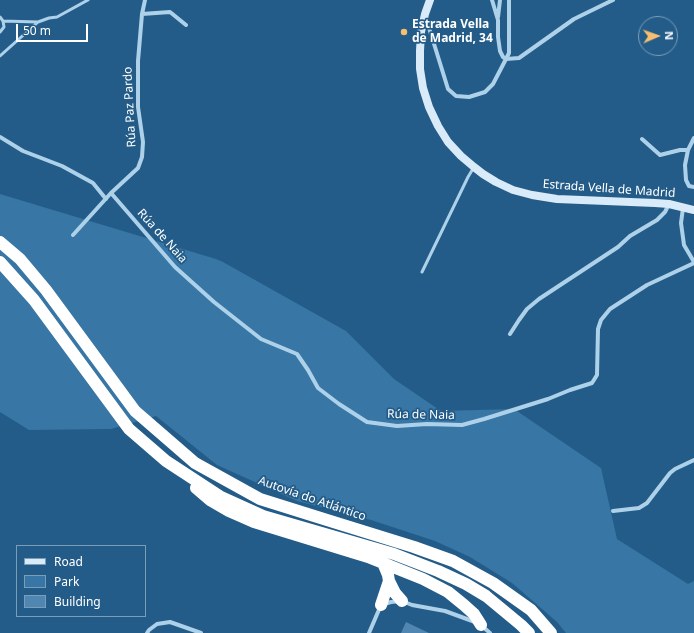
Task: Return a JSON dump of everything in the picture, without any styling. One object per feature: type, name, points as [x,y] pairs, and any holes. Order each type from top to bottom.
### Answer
[{"type":"highway","name":"Autovía do Atlántico","points":[[0,242],[20,259],[46,290],[135,411],[195,463],[260,499],[414,547],[453,561],[493,583],[531,610],[551,633]]},
{"type":"highway","points":[[0,262],[34,300],[129,429],[210,500],[254,522],[368,557],[423,579],[448,592],[474,614],[485,629]]},
{"type":"highway","points":[[166,461],[222,497],[263,516],[394,554],[438,571],[466,584],[486,596],[529,633]]},
{"type":"highway","points":[[383,563],[389,581],[395,593],[402,601]]},
{"type":"highway","points":[[382,605],[389,581]]},
{"type":"main road","name":"Estrada Vella de Madrid","points":[[430,0],[421,32],[420,69],[423,88],[429,107],[448,142],[474,167],[496,182],[513,190],[532,195],[557,199],[669,204],[694,210]]},
{"type":"street","name":"Rúa Paz Pardo","points":[[73,235],[111,193],[138,168],[142,157],[143,142],[138,107],[138,61],[142,14],[145,0]]},
{"type":"street","points":[[492,0],[498,20]]},
{"type":"street","points":[[500,0],[498,37],[502,57],[506,59],[519,58],[574,18],[613,0]]},
{"type":"street","points":[[425,14],[448,89],[456,96],[469,97],[485,92],[493,84],[509,53],[509,0]]},
{"type":"street","points":[[142,14],[170,12],[186,25]]},
{"type":"street","points":[[0,137],[23,151],[62,166],[94,183],[106,199]]},
{"type":"street","points":[[694,138],[688,150],[685,165],[686,180],[689,186],[694,187]]},
{"type":"street","points":[[642,139],[660,155],[680,150],[688,150]]},
{"type":"street","name":"Rúa de Naia","points":[[111,193],[175,267],[214,302],[261,339],[297,354],[318,388],[367,422],[397,426],[427,424],[462,425],[541,401],[592,383],[597,375],[598,329],[601,320],[610,309],[647,285],[694,263],[684,244],[681,224],[683,207]]},
{"type":"street","points":[[510,334],[527,309],[539,299],[618,247],[630,236],[657,220],[665,212],[669,204]]},
{"type":"street","points":[[613,511],[639,508],[646,503],[670,473],[694,460]]},
{"type":"street","points":[[369,633],[382,605],[402,601],[412,605],[445,611],[485,629]]},
{"type":"street","points":[[147,633],[157,624],[170,622],[202,633]]},
{"type":"lane","points":[[3,21],[38,22],[57,17],[88,0]]},
{"type":"lane","points":[[0,18],[3,21],[4,26],[0,32]]},
{"type":"lane","points":[[0,56],[38,22]]},
{"type":"lane","points":[[422,272],[474,167]]},
{"type":"green space","points":[[0,194],[223,262],[346,331],[394,379],[441,411],[514,409],[601,468],[617,539],[688,584],[694,581],[694,633],[566,633],[557,622],[512,583],[470,557],[435,541],[371,520],[297,501],[217,465],[156,416],[111,429],[29,430],[0,412]]},
{"type":"building","points":[[406,622],[429,633],[401,633]]},
{"type":"place","name":"Estrada Vella de Madrid, 34","points":[[404,32]]}]
